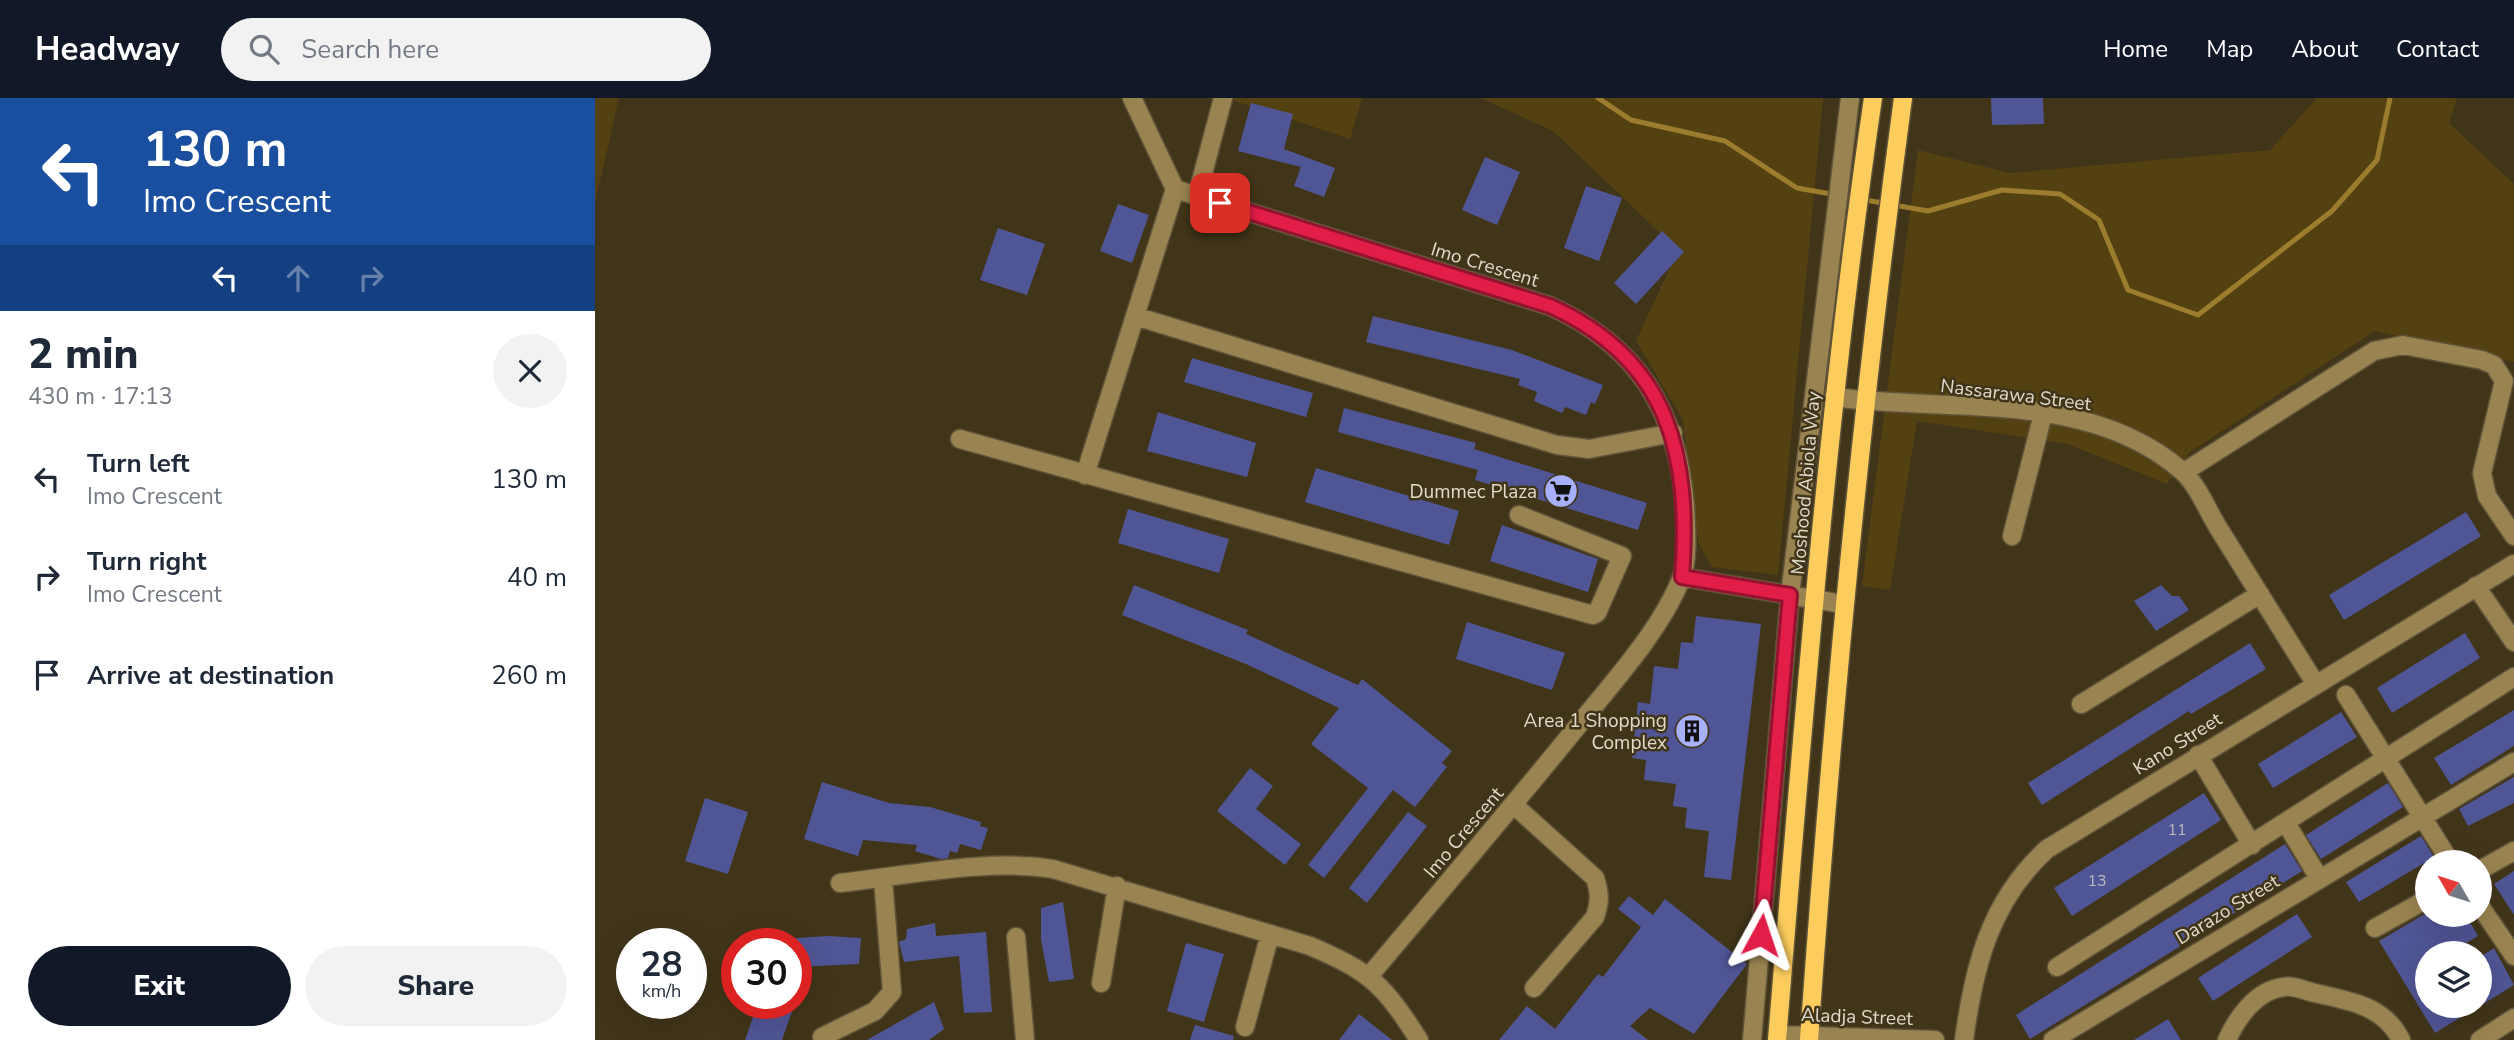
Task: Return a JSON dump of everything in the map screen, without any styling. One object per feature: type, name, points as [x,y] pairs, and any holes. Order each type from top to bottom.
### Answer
[{"type":"main road","name":"Moshood Abiola Way","points":[[1778,1037],[1834,397],[1851,242],[1873,98]]},
{"type":"main road","points":[[1809,1038],[1843,604],[1882,248],[1903,98]]},
{"type":"street","points":[[1085,475],[1175,189],[1132,98]]},
{"type":"street","points":[[1197,196],[1223,98]]},
{"type":"street","points":[[1752,1040],[1790,595],[1850,98]]},
{"type":"street","name":"Imo Crescent","points":[[1175,189],[1550,306],[1583,321],[1631,364],[1648,384],[1673,433],[1682,477],[1686,524],[1682,577],[1632,658],[1514,805],[1370,975]]},
{"type":"street","points":[[1135,316],[1557,444],[1589,449],[1673,433]]},
{"type":"street","points":[[2184,472],[2374,351],[2403,345],[2482,360],[2494,365],[2504,381],[2482,473],[2482,485],[2514,536]]},
{"type":"street","name":"Nassarawa Street","points":[[1834,397],[1864,401],[1970,405],[2095,424],[2115,431],[2184,472],[2315,683]]},
{"type":"street","points":[[2012,536],[2043,414]]},
{"type":"street","points":[[960,439],[1593,615],[1597,613],[1622,556],[1519,515]]},
{"type":"street","name":"Kano Street","points":[[1964,1040],[1974,976],[1981,948],[1993,919],[2026,868],[2047,849],[2514,564]]},
{"type":"street","points":[[1682,577],[1843,604]]},
{"type":"street","points":[[2476,586],[2514,642]]},
{"type":"street","points":[[2081,704],[2260,594]]},
{"type":"street","points":[[2057,967],[2514,677]]},
{"type":"street","points":[[2346,695],[2443,850]]},
{"type":"street","points":[[2198,755],[2252,845]]},
{"type":"street","name":"Darazo Street","points":[[2053,1040],[2514,762]]},
{"type":"street","points":[[1514,805],[1595,878],[1599,890],[1600,903],[1595,917],[1534,988]]},
{"type":"street","points":[[2286,823],[2319,878]]},
{"type":"street","points":[[2492,863],[2514,851]]},
{"type":"street","points":[[840,883],[980,868],[1038,866],[1117,886],[1343,960],[1370,975],[1419,1040]]},
{"type":"street","points":[[822,1037],[875,1011],[892,992],[883,879]]},
{"type":"street","points":[[1101,983],[1117,886]]},
{"type":"street","points":[[2375,928],[2415,906]]},
{"type":"street","points":[[2492,924],[2514,956]]},
{"type":"street","points":[[1245,1027],[1270,934]]},
{"type":"street","points":[[1016,937],[1025,1040]]},
{"type":"street","points":[[2227,1040],[2244,1011],[2262,996],[2284,986],[2364,1004],[2386,1019],[2401,1040]]},
{"type":"street","points":[[2480,1040],[2514,1018]]},
{"type":"street","name":"Aladja Street","points":[[1778,1037],[1935,1040]]},
{"type":"shaded area","points":[[595,98],[619,98],[595,203]]},
{"type":"shaded area","points":[[1226,98],[1362,98],[1350,139]]},
{"type":"shaded area","points":[[1481,98],[1823,98],[1778,575],[1712,567],[1698,542],[1683,420],[1636,341],[1678,250],[1553,131]]},
{"type":"shaded area","points":[[2317,98],[2457,98],[2449,123],[2514,184],[2514,362],[2375,331],[2190,452],[2167,484],[2068,444],[1917,421],[1890,590],[1862,586],[1918,150],[2010,173],[2270,150]]},
{"type":"building","points":[[1991,98],[2043,98],[2044,124],[1992,125]]},
{"type":"building","points":[[1251,103],[1293,114],[1284,149],[1335,168],[1324,197],[1294,186],[1301,167],[1238,151]]},
{"type":"building","points":[[1485,157],[1520,172],[1497,225],[1462,210]]},
{"type":"building","points":[[1586,186],[1622,198],[1599,261],[1564,248]]},
{"type":"building","points":[[1118,204],[1149,215],[1132,263],[1100,251]]},
{"type":"building","points":[[998,228],[1045,244],[1027,295],[980,280]]},
{"type":"building","points":[[1662,231],[1684,252],[1636,304],[1614,283]]},
{"type":"building","points":[[1373,316],[1512,350],[1603,385],[1595,404],[1591,402],[1586,415],[1565,407],[1562,413],[1534,401],[1537,392],[1518,385],[1520,379],[1366,342]]},
{"type":"building","points":[[1192,358],[1313,393],[1306,417],[1184,382]]},
{"type":"building","points":[[1344,408],[1476,443],[1474,449],[1647,503],[1638,530],[1475,480],[1478,470],[1338,432]]},
{"type":"building","points":[[1158,412],[1256,443],[1247,477],[1147,451]]},
{"type":"building","points":[[1316,468],[1459,511],[1449,545],[1305,502]]},
{"type":"building","points":[[1128,509],[1229,539],[1219,573],[1118,543]]},
{"type":"building","points":[[2466,512],[2481,536],[2344,620],[2329,595]]},
{"type":"building","points":[[1502,525],[1598,559],[1588,592],[1490,561]]},
{"type":"building","points":[[1134,585],[1248,630],[1246,634],[1358,685],[1362,679],[1452,751],[1442,763],[1447,767],[1415,807],[1393,790],[1324,878],[1308,865],[1368,788],[1311,744],[1339,708],[1246,664],[1122,615]]},
{"type":"building","points":[[2161,585],[2172,596],[2179,596],[2189,610],[2156,631],[2134,601]]},
{"type":"building","name":"Area 1 Shopping Complex","points":[[1696,616],[1761,624],[1731,880],[1704,877],[1709,831],[1685,828],[1687,808],[1673,806],[1676,784],[1644,780],[1646,760],[1632,758],[1638,702],[1650,704],[1654,666],[1678,669],[1681,642],[1693,643]]},
{"type":"building","points":[[1467,622],[1565,653],[1552,690],[1456,659]]},
{"type":"building","points":[[2465,633],[2480,658],[2392,713],[2377,688]]},
{"type":"building","points":[[2250,643],[2266,669],[2191,714],[2189,711],[2042,805],[2028,783]]},
{"type":"building","points":[[2514,710],[2514,746],[2451,785],[2434,758]]},
{"type":"building","points":[[2341,712],[2357,737],[2273,788],[2258,764]]},
{"type":"building","points":[[1250,768],[1273,786],[1256,809],[1301,844],[1285,865],[1217,811]]},
{"type":"building","points":[[2514,777],[2514,803],[2468,826],[2459,809]]},
{"type":"building","points":[[822,782],[889,803],[930,807],[981,822],[980,826],[988,828],[981,850],[960,844],[957,853],[950,851],[948,858],[941,859],[915,851],[917,845],[863,840],[858,856],[804,839]]},
{"type":"building","points":[[2388,783],[2403,807],[2321,859],[2306,835]]},
{"type":"building","points":[[2204,793],[2221,820],[2072,916],[2054,888]]},
{"type":"building","points":[[705,798],[748,812],[728,874],[685,861]]},
{"type":"building","points":[[1408,812],[1427,826],[1367,903],[1349,888]]},
{"type":"building","points":[[2421,836],[2430,850],[2415,850],[2415,868],[2359,902],[2346,882]]},
{"type":"building","points":[[2285,844],[2302,871],[2030,1039],[2016,1015]]},
{"type":"building","points":[[2514,871],[2514,915],[2494,884]]},
{"type":"building","points":[[1629,896],[1653,915],[1665,899],[1747,964],[1694,1034],[1650,1008],[1630,1026],[1648,1040],[1499,1040],[1527,1006],[1555,1029],[1598,974],[1603,977],[1641,927],[1618,909]]},
{"type":"building","points":[[1063,902],[1074,979],[1049,982],[1041,940],[1041,908]]},
{"type":"building","points":[[2297,914],[2312,937],[2213,1001],[2198,978]]},
{"type":"building","points":[[2415,920],[2415,928],[2473,928],[2478,936],[2470,941],[2415,941],[2415,1000],[2379,941]]},
{"type":"building","points":[[935,923],[936,936],[986,932],[992,1012],[964,1013],[959,956],[904,962],[899,942],[906,939],[907,929]]},
{"type":"building","points":[[812,937],[861,938],[859,964],[812,966]]},
{"type":"building","points":[[1186,943],[1224,954],[1204,1022],[1167,1011]]},
{"type":"building","points":[[2494,948],[2514,985],[2492,999]]},
{"type":"building","points":[[934,1002],[944,1029],[929,1040],[867,1040]]},
{"type":"building","points":[[1359,1014],[1392,1040],[1339,1040]]},
{"type":"building","points":[[2426,1018],[2459,1018],[2435,1033]]},
{"type":"building","points":[[752,1019],[789,1019],[782,1040],[745,1040]]},
{"type":"building","points":[[2168,1019],[2181,1040],[2134,1040]]},
{"type":"building","points":[[1195,1025],[1234,1036],[1233,1040],[1190,1040]]},
{"type":"waterway","points":[[1598,98],[1631,120],[1725,141],[1797,188],[1928,211],[2002,190],[2060,194],[2099,220],[2128,290],[2198,315],[2332,211],[2377,160],[2390,98]]},
{"type":"place","name":"Dummec Plaza","points":[[1561,491]]},
{"type":"place","name":"Area 1 Shopping Complex","points":[[1692,731]]},
{"type":"route","points":[[1220,203],[1550,306],[1583,321],[1604,337],[1648,384],[1673,433],[1682,477],[1686,524],[1682,577],[1790,595],[1761,935]]}]
